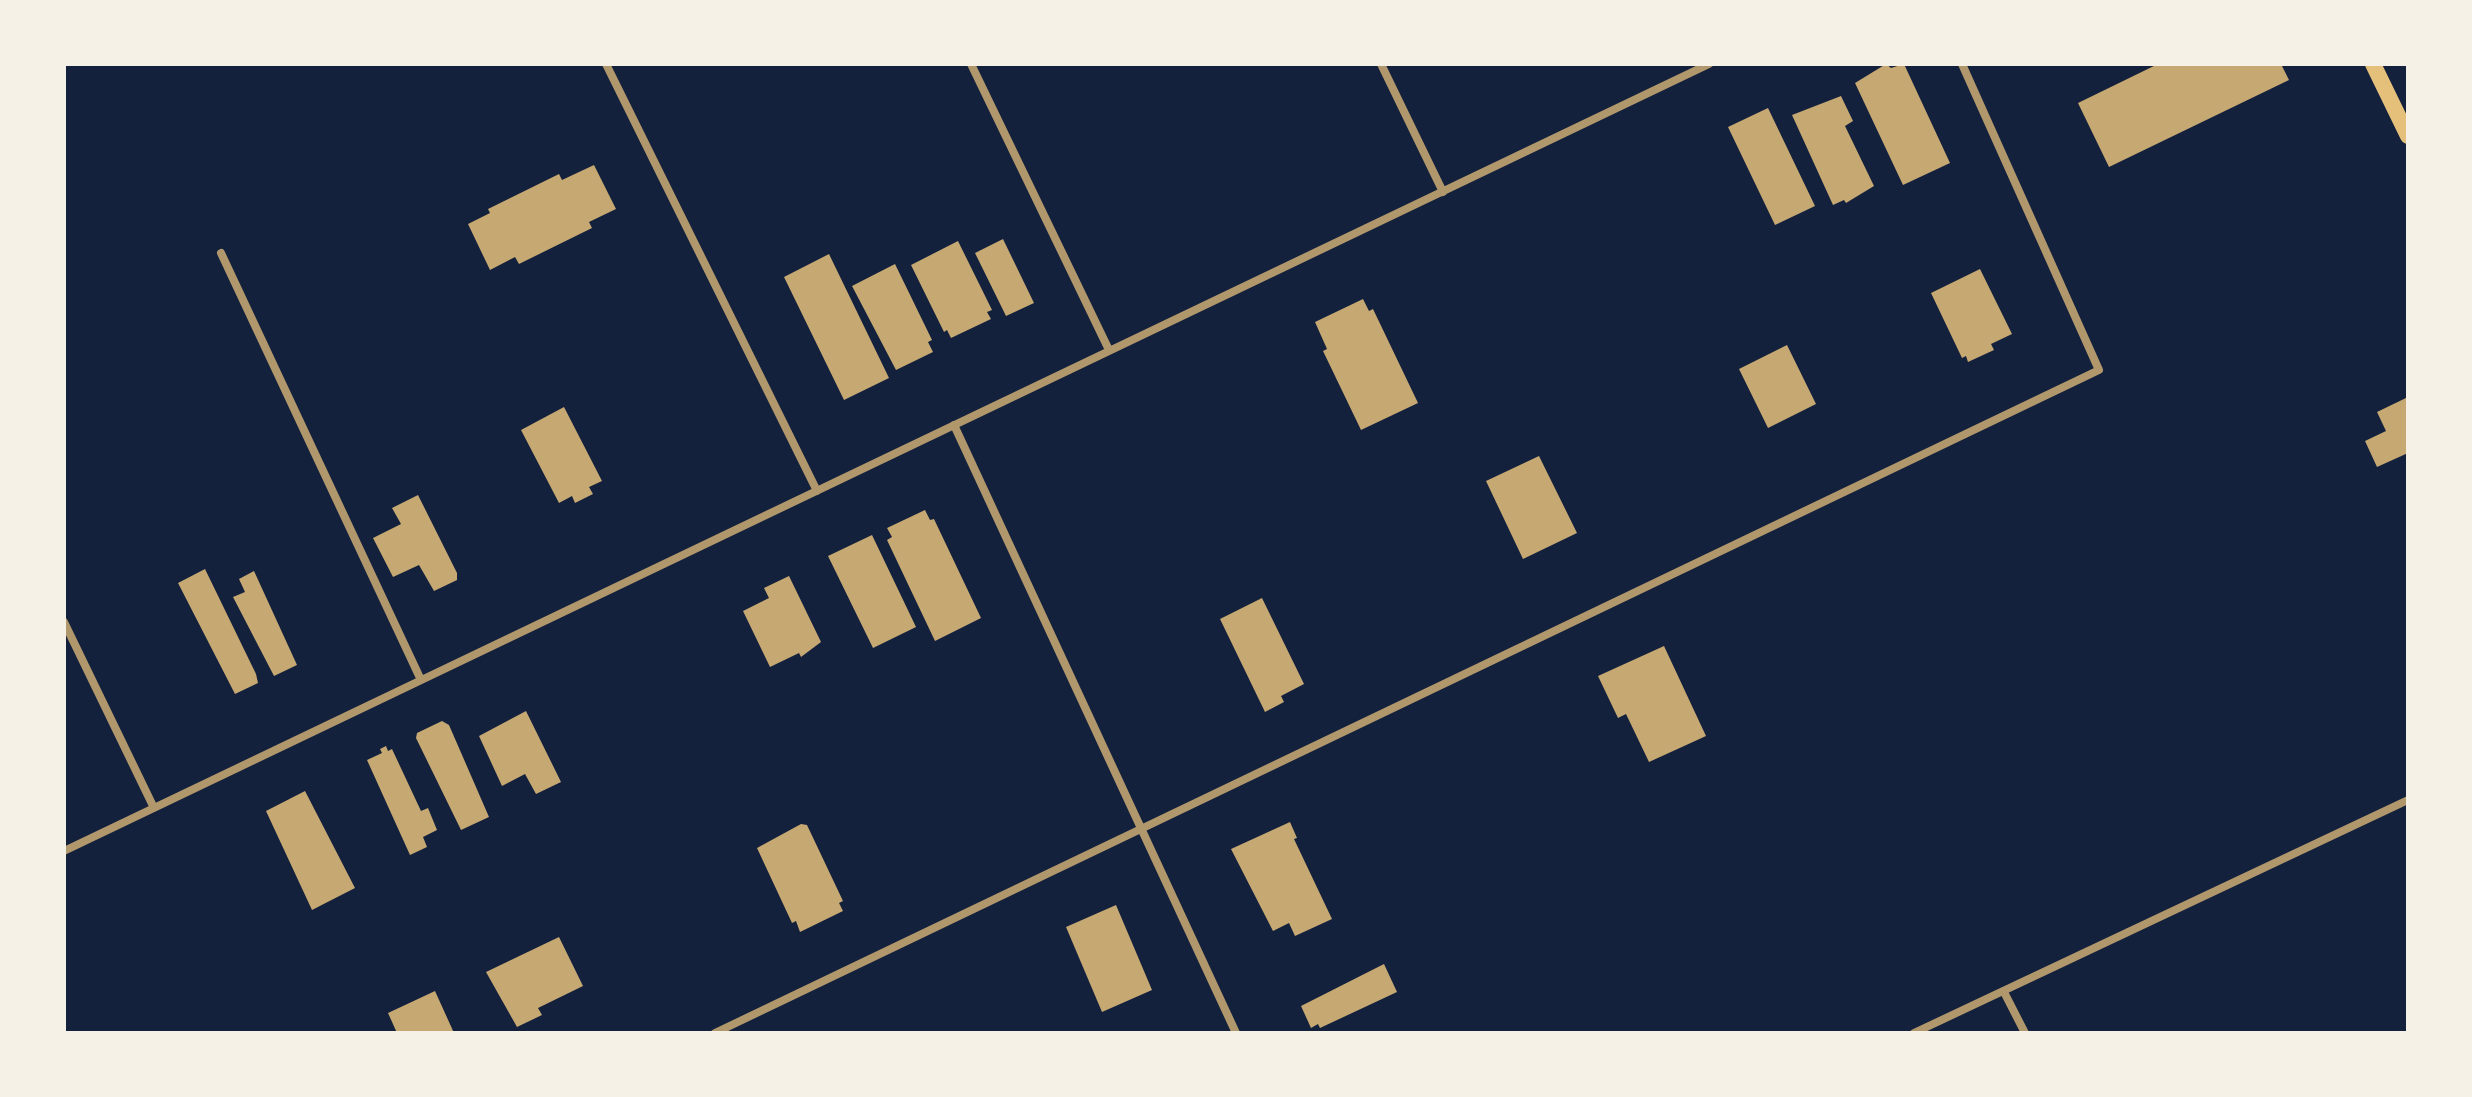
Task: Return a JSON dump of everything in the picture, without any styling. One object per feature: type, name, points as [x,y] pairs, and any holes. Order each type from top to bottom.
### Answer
[{"type":"main road","points":[[2373,64],[2408,136]]},
{"type":"street","points":[[606,64],[817,491]]},
{"type":"street","points":[[971,64],[1109,350]]},
{"type":"street","points":[[1381,64],[1443,192]]},
{"type":"street","points":[[64,851],[1709,64]]},
{"type":"street","points":[[715,1033],[2099,370],[1962,64]]},
{"type":"street","points":[[221,253],[421,680]]},
{"type":"street","points":[[954,425],[1144,828],[1236,1033]]},
{"type":"street","points":[[64,622],[154,808]]},
{"type":"street","points":[[1914,1033],[2408,800]]},
{"type":"street","points":[[2004,992],[2025,1033]]},
{"type":"building","points":[[1886,64],[1891,68],[1904,64],[1950,163],[1903,185],[1855,83]]},
{"type":"building","points":[[2158,64],[2281,64],[2289,80],[2109,167],[2078,103]]},
{"type":"building","points":[[1841,96],[1853,121],[1845,126],[1874,186],[1846,203],[1844,200],[1833,205],[1792,115]]},
{"type":"building","points":[[1768,108],[1815,206],[1775,225],[1728,127]]},
{"type":"building","points":[[594,165],[616,209],[589,222],[592,228],[519,264],[515,257],[490,270],[468,224],[490,213],[488,209],[559,174],[562,180]]},
{"type":"building","points":[[1003,239],[1034,303],[1006,316],[975,253]]},
{"type":"building","points":[[958,241],[992,310],[987,312],[991,319],[951,338],[947,330],[944,332],[911,265]]},
{"type":"building","points":[[829,254],[889,378],[844,400],[784,277]]},
{"type":"building","points":[[895,264],[932,340],[928,342],[933,352],[896,370],[852,286]]},
{"type":"building","points":[[1980,269],[2012,334],[1991,344],[1994,350],[1968,362],[1966,356],[1962,358],[1931,293]]},
{"type":"building","points":[[1363,299],[1369,311],[1373,309],[1418,403],[1361,430],[1323,351],[1327,349],[1315,322]]},
{"type":"building","points":[[1787,345],[1816,404],[1768,428],[1739,369]]},
{"type":"building","points":[[2408,397],[2408,453],[2377,467],[2365,441],[2386,431],[2377,412]]},
{"type":"building","points":[[564,407],[602,481],[589,487],[593,494],[575,503],[572,496],[559,503],[521,430]]},
{"type":"building","points":[[1539,456],[1577,533],[1523,559],[1486,481]]},
{"type":"building","points":[[418,495],[457,573],[457,580],[434,591],[419,565],[393,577],[373,538],[401,524],[392,508]]},
{"type":"building","points":[[925,510],[930,520],[934,519],[981,618],[935,641],[887,540],[892,537],[887,528]]},
{"type":"building","points":[[872,535],[916,627],[873,648],[828,556]]},
{"type":"building","points":[[205,569],[256,674],[258,683],[235,694],[178,583]]},
{"type":"building","points":[[254,571],[297,665],[274,676],[233,597],[245,592],[239,579]]},
{"type":"building","points":[[789,576],[821,642],[801,657],[799,653],[770,667],[743,611],[769,598],[764,588]]},
{"type":"building","points":[[1262,598],[1304,684],[1281,696],[1284,702],[1265,712],[1220,619]]},
{"type":"building","points":[[1664,646],[1706,736],[1649,762],[1626,714],[1618,718],[1598,676]]},
{"type":"building","points":[[526,711],[561,782],[536,794],[525,774],[502,786],[479,736]]},
{"type":"building","points":[[442,721],[449,725],[489,817],[461,830],[416,738],[417,733]]},
{"type":"building","points":[[386,746],[388,751],[392,749],[421,811],[428,808],[437,830],[423,837],[427,847],[410,855],[367,760],[382,753],[380,749]]},
{"type":"building","points":[[305,791],[355,888],[312,910],[266,811]]},
{"type":"building","points":[[1290,822],[1297,838],[1294,839],[1332,919],[1295,936],[1289,923],[1273,931],[1231,849]]},
{"type":"building","points":[[801,824],[807,825],[843,901],[839,903],[843,911],[800,932],[796,921],[792,923],[757,848]]},
{"type":"building","points":[[1116,905],[1152,990],[1102,1012],[1066,927]]},
{"type":"building","points":[[559,937],[583,986],[538,1008],[542,1015],[517,1027],[486,972]]},
{"type":"building","points":[[1384,964],[1397,992],[1320,1028],[1318,1024],[1311,1028],[1301,1006]]},
{"type":"building","points":[[435,991],[454,1033],[397,1033],[388,1013]]}]
